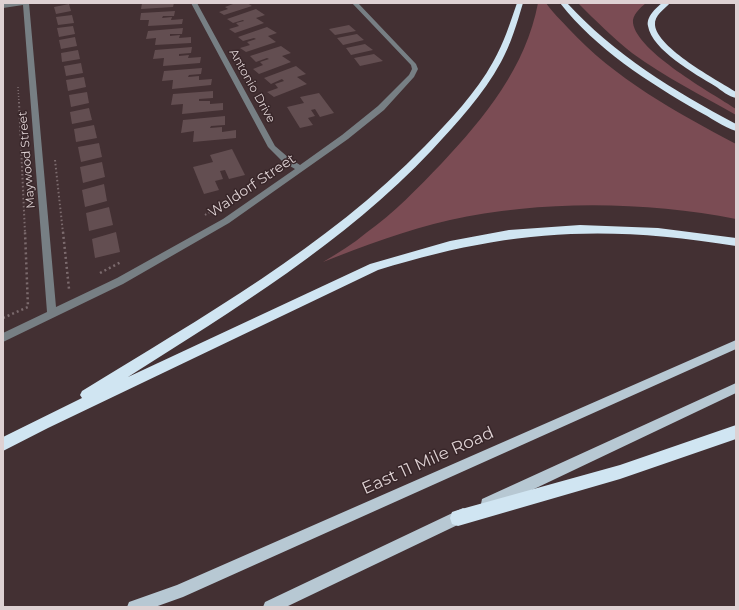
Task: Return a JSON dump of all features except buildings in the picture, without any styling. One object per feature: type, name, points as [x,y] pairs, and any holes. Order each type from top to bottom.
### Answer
[{"type":"highway","points":[[43,423],[234,302],[330,238],[381,196],[423,156],[477,92],[497,62],[520,3]]},
{"type":"highway","points":[[563,3],[602,43],[640,72],[736,128]]},
{"type":"highway","points":[[667,3],[656,12],[651,24],[653,32],[660,44],[695,70],[736,96]]},
{"type":"highway","points":[[3,444],[43,423],[374,267],[431,250],[528,232],[573,229],[622,229],[651,231],[736,242]]},
{"type":"highway","points":[[458,518],[620,472],[736,432]]},
{"type":"main road","name":"East 11 Mile Road","points":[[134,607],[185,589],[736,344]]},
{"type":"main road","points":[[270,607],[736,388]]},
{"type":"street","points":[[3,6],[25,3]]},
{"type":"street","name":"Maywood Street","points":[[25,3],[52,315]]},
{"type":"street","name":"Antonio Drive","points":[[194,3],[272,147],[286,160],[301,169]]},
{"type":"street","name":"Waldorf Street","points":[[3,338],[52,315],[176,250],[226,221],[345,137],[381,108],[408,81],[415,70],[414,65],[355,3]]},
{"type":"path","points":[[3,318],[28,307],[17,83]]},
{"type":"path","points":[[204,216],[230,200]]},
{"type":"path","points":[[96,275],[122,262]]},
{"type":"path","points":[[69,289],[76,285]]},
{"type":"shaded area","points":[[538,3],[546,3],[586,46],[626,79],[691,120],[736,144],[736,219],[702,213],[629,206],[556,206],[520,209],[484,213],[434,224],[385,239],[323,262],[356,241],[396,209],[442,163],[473,128],[502,90],[514,70],[524,49]]},
{"type":"shaded area","points":[[578,3],[646,3],[635,14],[633,23],[638,34],[647,46],[677,71],[736,109],[736,115],[670,78],[632,53]]}]
